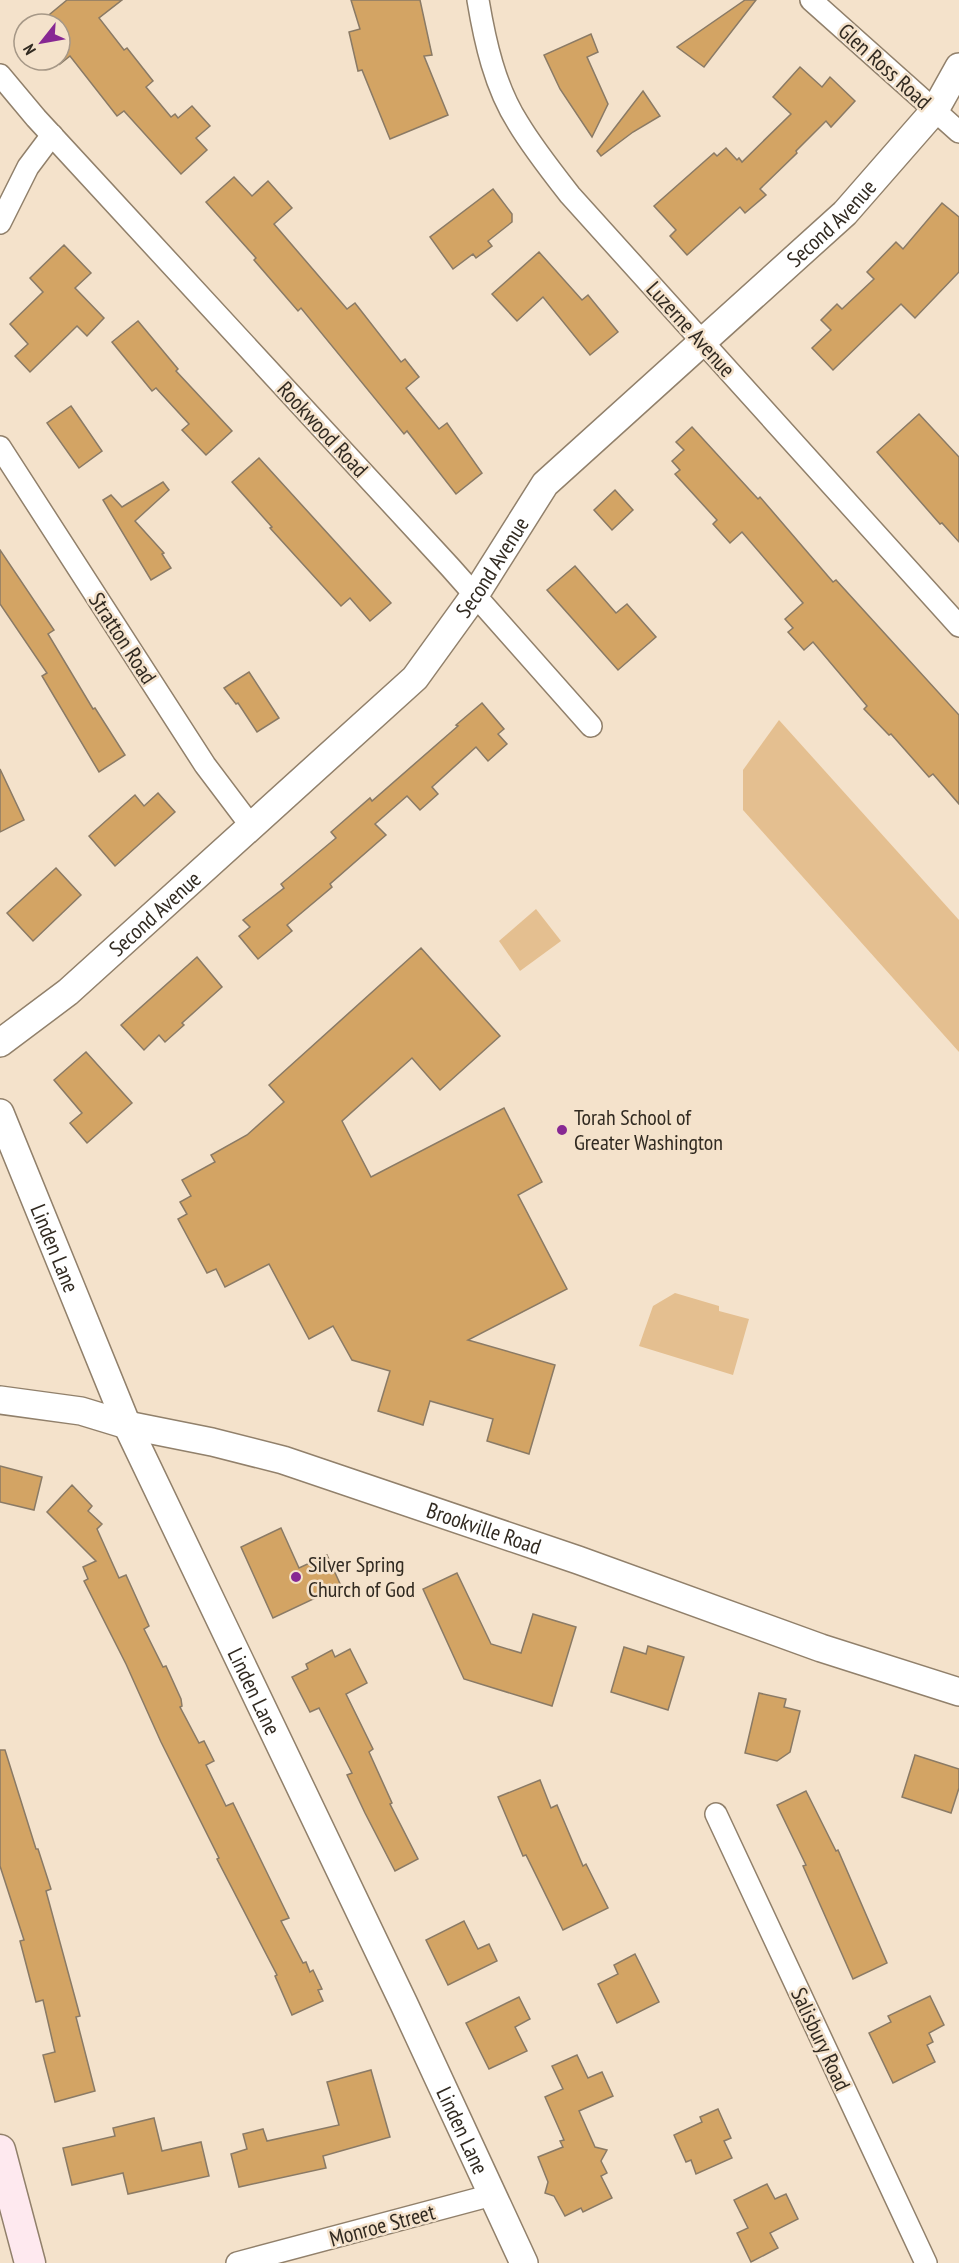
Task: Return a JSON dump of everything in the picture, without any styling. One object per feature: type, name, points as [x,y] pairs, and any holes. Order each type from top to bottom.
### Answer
[{"type":"main road","points":[[0,2150],[30,2263]]},
{"type":"street","name":"Luzerne Avenue","points":[[478,0],[491,59],[503,93],[517,122],[570,195],[959,626]]},
{"type":"street","name":"Glen Ross Road","points":[[811,0],[959,132]]},
{"type":"street","name":"Second Avenue","points":[[0,1043],[68,992],[415,678],[475,595],[545,484],[845,213],[935,110],[959,67]]},
{"type":"street","name":"Rookwood Road","points":[[0,75],[52,135],[475,595],[591,726]]},
{"type":"street","points":[[0,223],[28,167],[52,135]]},
{"type":"street","name":"Stratton Road","points":[[0,447],[205,765],[251,826]]},
{"type":"street","name":"Linden Lane","points":[[0,1113],[127,1425],[404,2004],[524,2263]]},
{"type":"street","name":"Brookville Road","points":[[0,1400],[81,1411],[127,1425],[212,1442],[283,1460],[578,1560],[821,1648],[959,1692]]},
{"type":"street","name":"Salisbury Road","points":[[716,1815],[926,2263]]},
{"type":"street","name":"Monroe Street","points":[[237,2263],[492,2195]]},
{"type":"shaded area","points":[[779,720],[959,920],[959,1052],[743,810],[743,770]]},
{"type":"shaded area","points":[[536,909],[561,941],[520,971],[499,941]]},
{"type":"shaded area","points":[[675,1293],[719,1306],[719,1311],[749,1319],[733,1375],[639,1346],[653,1306]]},
{"type":"building","points":[[67,0],[122,0],[99,18],[124,50],[127,48],[153,81],[146,87],[171,117],[175,114],[178,118],[192,106],[210,126],[196,138],[207,150],[181,174],[124,111],[117,116],[72,59],[72,12],[52,12]]},
{"type":"building","points":[[351,0],[420,0],[432,55],[424,56],[448,115],[390,139],[362,70],[358,71],[349,32],[360,29]]},
{"type":"building","points":[[745,0],[756,0],[704,67],[677,47]]},
{"type":"building","points":[[591,34],[598,52],[587,57],[608,104],[592,137],[560,89],[544,55]]},
{"type":"building","points":[[800,67],[822,87],[830,77],[855,101],[831,127],[826,121],[760,189],[766,195],[745,213],[740,207],[687,255],[670,236],[676,230],[654,206],[714,153],[717,156],[726,148],[742,162],[791,114],[773,97]]},
{"type":"building","points":[[643,91],[660,116],[633,132],[601,156],[597,151]]},
{"type":"building","points":[[234,177],[252,196],[268,181],[292,208],[274,224],[347,309],[355,303],[401,362],[405,359],[419,377],[406,388],[439,429],[447,423],[482,473],[456,494],[407,431],[404,434],[301,308],[298,311],[254,260],[256,258],[206,202]]},
{"type":"building","points":[[493,189],[512,214],[512,222],[488,241],[492,246],[476,258],[473,254],[453,269],[430,237]]},
{"type":"building","points":[[942,203],[959,217],[959,272],[915,318],[901,304],[833,370],[812,348],[831,330],[821,320],[837,304],[842,309],[874,279],[867,272],[896,242],[903,249]]},
{"type":"building","points":[[64,245],[91,273],[75,288],[104,318],[87,336],[77,326],[30,372],[15,356],[28,344],[10,324],[43,292],[30,278]]},
{"type":"building","points":[[539,252],[582,300],[588,295],[618,332],[590,355],[543,297],[517,321],[492,294]]},
{"type":"building","points":[[138,321],[178,369],[176,371],[232,431],[206,455],[182,430],[189,424],[156,388],[152,391],[112,342]]},
{"type":"building","points":[[71,406],[102,451],[79,468],[47,423]]},
{"type":"building","points":[[919,414],[959,457],[959,542],[942,523],[940,524],[877,452]]},
{"type":"building","points":[[692,427],[758,499],[760,497],[833,582],[836,580],[959,715],[959,804],[933,774],[929,777],[891,734],[889,735],[864,709],[867,706],[813,642],[804,650],[788,632],[793,628],[785,619],[803,603],[742,532],[730,543],[713,524],[717,520],[675,474],[680,470],[672,461],[684,450],[676,442]]},
{"type":"building","points":[[259,458],[391,603],[370,621],[350,598],[341,606],[270,528],[272,527],[232,482]]},
{"type":"building","points":[[163,482],[169,490],[135,521],[164,553],[162,554],[171,568],[151,580],[103,500],[111,495],[122,507]]},
{"type":"building","points":[[615,490],[633,510],[612,530],[594,510]]},
{"type":"building","points":[[0,550],[54,630],[48,634],[93,709],[95,708],[125,755],[99,772],[42,676],[47,673],[0,604]]},
{"type":"building","points":[[575,566],[616,613],[627,604],[656,637],[618,670],[547,590]]},
{"type":"building","points":[[249,672],[279,718],[257,732],[238,703],[236,704],[224,688]]},
{"type":"building","points":[[482,703],[504,729],[498,734],[507,744],[488,761],[476,747],[432,787],[438,794],[420,810],[407,796],[375,824],[386,835],[330,884],[332,887],[287,925],[292,931],[258,959],[239,936],[250,927],[243,920],[284,888],[281,884],[336,838],[331,832],[370,798],[372,801]]},
{"type":"building","points":[[0,769],[24,820],[0,832]]},
{"type":"building","points":[[158,793],[175,812],[115,866],[89,836],[135,795],[144,806]]},
{"type":"building","points":[[56,868],[81,895],[33,941],[7,913]]},
{"type":"building","points":[[421,948],[500,1036],[440,1090],[412,1058],[342,1121],[371,1177],[504,1108],[542,1182],[518,1195],[567,1289],[468,1340],[555,1365],[529,1454],[487,1441],[493,1419],[430,1401],[423,1425],[378,1411],[390,1371],[352,1360],[333,1326],[309,1339],[269,1264],[225,1287],[216,1269],[207,1273],[178,1219],[187,1214],[180,1202],[191,1196],[182,1180],[215,1162],[211,1155],[247,1135],[284,1102],[269,1085]]},
{"type":"building","points":[[197,957],[222,987],[182,1023],[184,1025],[165,1042],[159,1035],[144,1050],[121,1025]]},
{"type":"building","points":[[86,1052],[132,1103],[87,1143],[70,1123],[82,1113],[54,1080]]},
{"type":"building","points":[[0,1466],[42,1477],[34,1510],[0,1502]]},
{"type":"building","points":[[72,1485],[92,1506],[88,1511],[102,1524],[97,1529],[119,1578],[126,1575],[149,1626],[144,1629],[163,1667],[166,1666],[181,1699],[182,1706],[180,1707],[199,1743],[204,1741],[214,1761],[206,1765],[226,1806],[233,1803],[289,1918],[281,1921],[303,1963],[306,1962],[310,1972],[313,1970],[322,1989],[318,1990],[323,2001],[292,2015],[275,1976],[277,1975],[217,1859],[219,1858],[84,1581],[88,1579],[83,1567],[96,1561],[47,1512]]},
{"type":"building","name":"Silver Spring Church of God","points":[[281,1528],[299,1568],[327,1555],[341,1586],[273,1618],[241,1547]]},
{"type":"building","points":[[457,1573],[491,1644],[521,1653],[533,1614],[576,1627],[552,1706],[464,1679],[423,1589]]},
{"type":"building","points":[[648,1646],[684,1657],[668,1710],[611,1692],[624,1647],[646,1654]]},
{"type":"building","points":[[350,1649],[367,1683],[346,1694],[373,1749],[369,1752],[392,1803],[390,1804],[418,1859],[395,1871],[347,1775],[352,1773],[319,1708],[310,1712],[292,1677],[308,1669],[306,1664],[332,1650],[335,1657]]},
{"type":"building","points":[[759,1693],[786,1699],[784,1707],[800,1711],[790,1752],[777,1761],[745,1753]]},
{"type":"building","points":[[0,1750],[5,1750],[51,1889],[46,1891],[80,2016],[76,2017],[95,2091],[55,2102],[43,2055],[55,2052],[43,2000],[36,2002],[20,1941],[24,1940],[0,1866]]},
{"type":"building","points":[[915,1755],[959,1769],[959,1788],[951,1813],[902,1797]]},
{"type":"building","points":[[540,1780],[551,1808],[557,1805],[583,1866],[586,1864],[608,1908],[563,1930],[526,1855],[523,1856],[498,1797]]},
{"type":"building","points":[[806,1791],[836,1851],[838,1850],[887,1963],[853,1979],[803,1866],[806,1865],[777,1805]]},
{"type":"building","points":[[464,1921],[478,1949],[489,1944],[497,1961],[448,1985],[426,1940]]},
{"type":"building","points":[[635,1954],[659,2002],[617,2023],[598,1984],[618,1974],[614,1965]]},
{"type":"building","points":[[930,1996],[944,2025],[929,2033],[933,2042],[927,2045],[935,2062],[893,2083],[869,2033],[891,2022],[888,2016]]},
{"type":"building","points":[[519,1997],[530,2019],[515,2027],[527,2051],[489,2069],[466,2023]]},
{"type":"building","points":[[577,2055],[588,2078],[602,2072],[613,2096],[579,2111],[595,2147],[607,2150],[601,2161],[607,2173],[601,2176],[612,2198],[583,2212],[581,2208],[565,2216],[554,2196],[545,2193],[548,2182],[538,2157],[563,2147],[560,2141],[564,2140],[545,2097],[563,2089],[552,2066]]},
{"type":"building","points":[[371,2070],[390,2137],[323,2156],[326,2168],[239,2187],[231,2154],[247,2149],[243,2134],[263,2129],[267,2141],[339,2125],[327,2082]]},
{"type":"building","points":[[718,2109],[731,2138],[724,2141],[732,2158],[696,2174],[691,2160],[686,2162],[674,2135],[702,2122],[700,2117]]},
{"type":"building","points":[[154,2118],[162,2151],[201,2142],[209,2176],[128,2194],[123,2173],[72,2185],[63,2148],[115,2136],[113,2128]]},
{"type":"building","points":[[767,2184],[775,2199],[786,2194],[798,2219],[770,2233],[778,2248],[751,2262],[737,2233],[748,2228],[734,2200]]},
{"type":"place","name":"Torah School of Greater Washington","points":[[562,1130]]},
{"type":"place","name":"Silver Spring Church of God","points":[[296,1577]]}]
